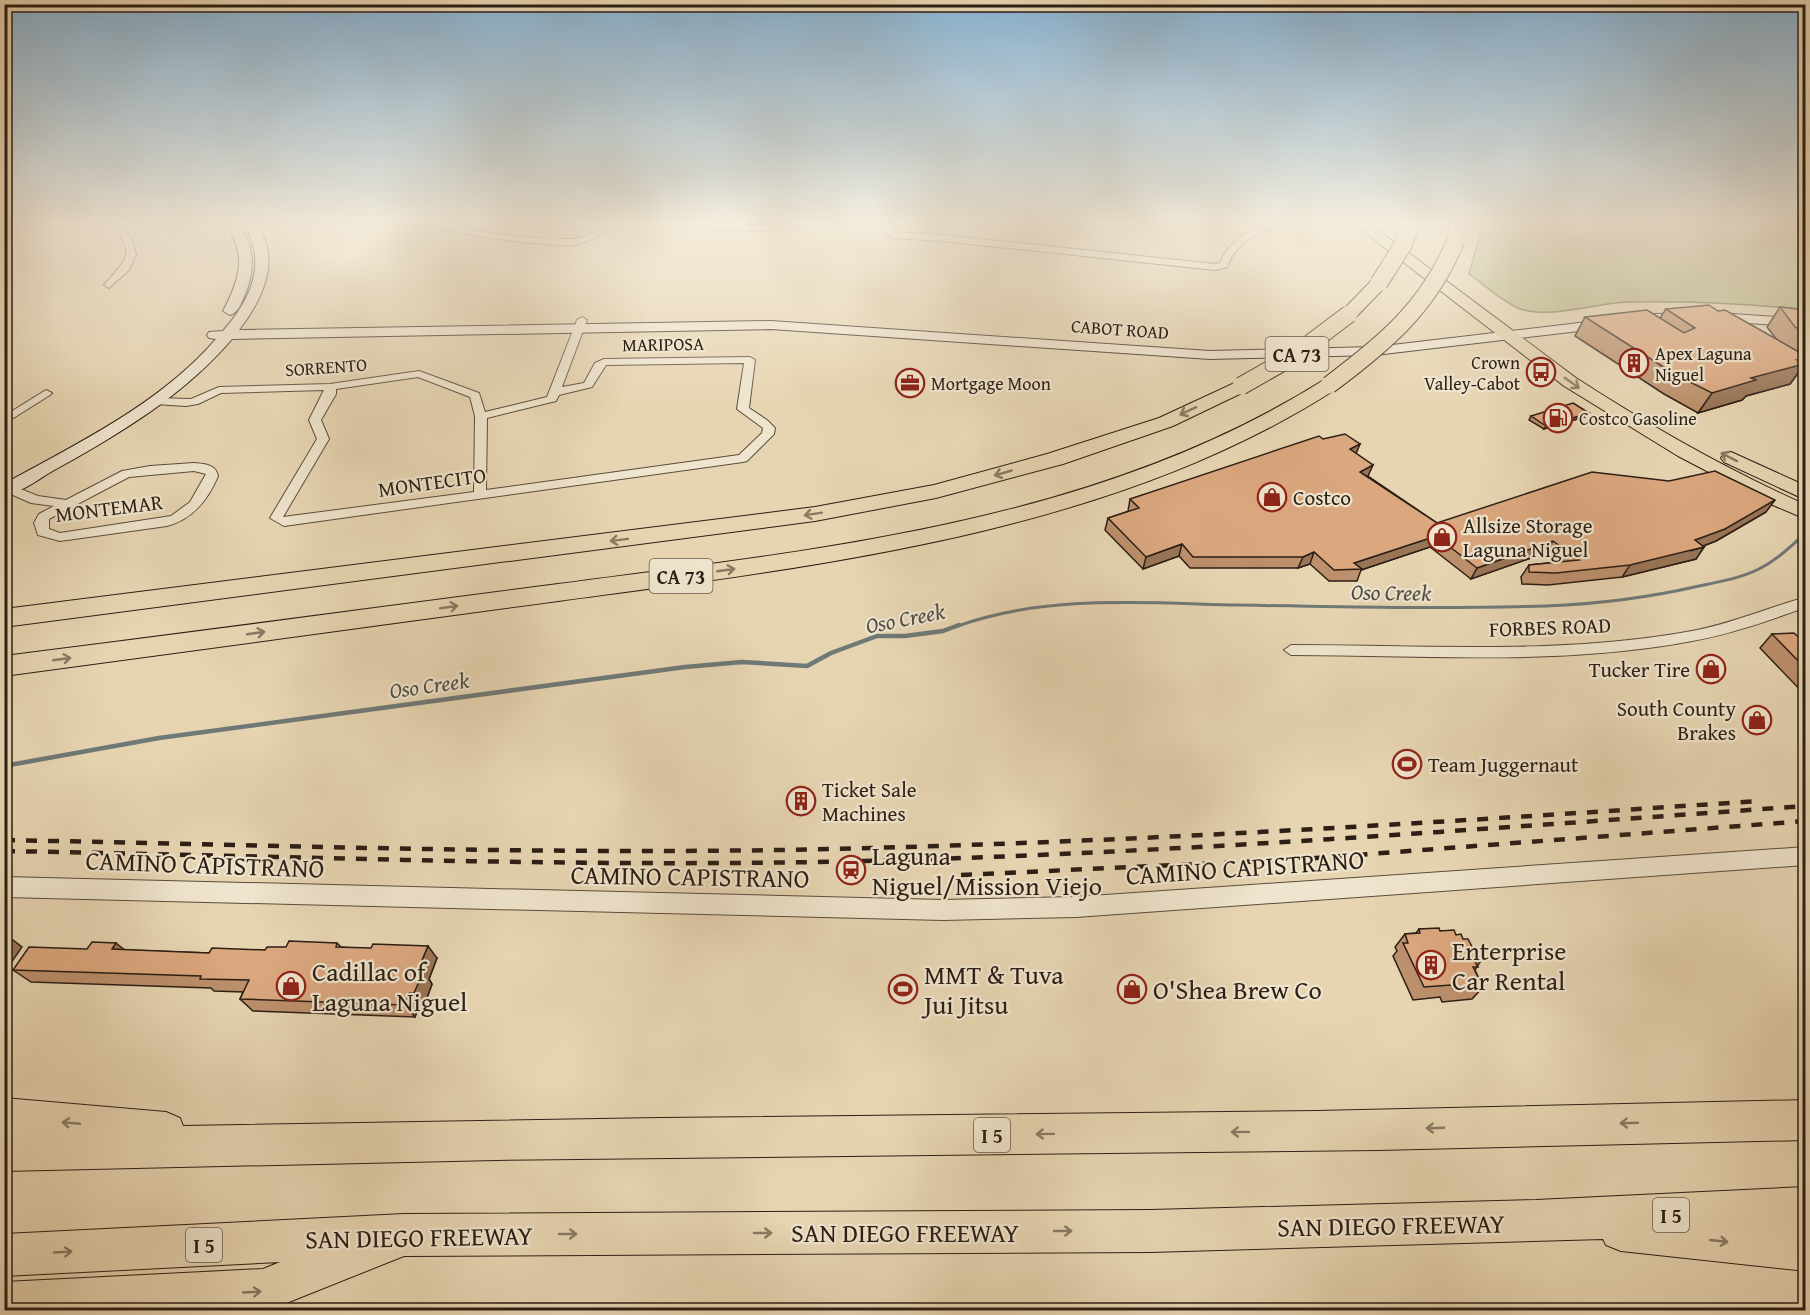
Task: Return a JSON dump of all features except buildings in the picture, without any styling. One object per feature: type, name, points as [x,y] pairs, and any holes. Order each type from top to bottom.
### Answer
[{"type":"highway","name":"CA 73","points":[[4,618],[761,522],[856,507],[936,490],[1055,459],[1166,422],[1241,386],[1308,347],[1349,314],[1379,282]]},
{"type":"highway","name":"CA 73","points":[[4,666],[759,566],[910,540],[983,523],[1141,476],[1213,447],[1273,418],[1329,385],[1380,348],[1414,314],[1437,282]]},
{"type":"highway","points":[[1688,1121],[1806,1104]]},
{"type":"highway","points":[[4,1118],[296,1143]]},
{"type":"highway","name":"I 5","points":[[4,1151],[296,1143],[1325,1131],[1806,1120]]},
{"type":"highway","name":"SAN DIEGO FREEWAY","points":[[4,1255],[404,1235],[1139,1231],[1536,1221],[1806,1208]]},
{"type":"highway","points":[[1536,1221],[1806,1250]]},
{"type":"highway","points":[[4,1304],[263,1291],[404,1235]]},
{"type":"main road","points":[[6,486],[99,437],[155,400],[212,353],[224,331],[242,282]]},
{"type":"main road","points":[[6,486],[141,399],[166,379],[224,331],[249,305],[258,282]]},
{"type":"main road","points":[[1445,282],[1514,330]]},
{"type":"main road","points":[[1453,282],[1514,330],[1570,382],[1703,462],[1801,504]]},
{"type":"main road","name":"CABOT ROAD","points":[[224,331],[581,324],[771,325],[1246,355],[1375,351],[1514,330],[1622,310],[1668,308],[1737,310],[1806,316]]},
{"type":"main road","name":"CABOT ROAD","points":[[1514,330],[1631,319],[1719,317],[1806,323]]},
{"type":"street","points":[[1631,319],[1649,331]]},
{"type":"street","points":[[480,495],[481,416],[552,399],[581,324]]},
{"type":"street","name":"MARIPOSA","points":[[556,392],[588,386],[599,365],[604,362],[750,360],[743,409],[751,417],[764,422],[769,428],[768,434],[743,458]]},
{"type":"street","name":"SORRENTO","points":[[155,400],[194,402],[219,390],[330,387],[419,374],[475,395],[481,416]]},
{"type":"street","name":"MONTECITO","points":[[330,387],[330,394],[315,420],[323,439],[276,518],[284,522],[743,458]]},
{"type":"street","points":[[4,421],[46,393]]},
{"type":"street","name":"MONTEMAR","points":[[194,467],[206,468],[213,473],[211,480],[190,512],[167,522],[54,537],[43,532],[41,523],[44,517],[66,504],[133,472],[194,467]]},
{"type":"street","points":[[6,486],[35,500],[66,504]]},
{"type":"street","points":[[35,500],[44,517]]},
{"type":"street","name":"FORBES ROAD","points":[[1291,650],[1555,650],[1615,646],[1675,639],[1729,628],[1806,602]]},
{"type":"street","name":"CAMINO CAPISTRANO","points":[[4,887],[943,910],[1076,907],[1174,901],[1806,856]]},
{"type":"green space","points":[[1480,282],[1805,282],[1805,310],[1739,304],[1627,302],[1543,312],[1518,308]]},
{"type":"waterway","name":"Oso Creek","points":[[955,627],[989,616],[1024,609],[1095,603],[1430,608],[1546,606],[1604,602],[1660,594],[1745,575],[1772,561],[1806,533]]},
{"type":"waterway","name":"Oso Creek","points":[[4,766],[159,738],[685,667],[742,662],[807,666],[831,653],[877,636],[905,636],[943,631],[959,625]]},
{"type":"railway","points":[[4,840],[489,850],[780,850],[1147,838],[1392,825],[1758,801]]},
{"type":"railway","points":[[4,851],[434,861],[650,863],[865,861],[1218,846],[1806,806]]},
{"type":"railway","points":[[961,875],[1303,859],[1806,821]]},
{"type":"place","name":"Apex Laguna Niguel","points":[[1634,363]]},
{"type":"place","name":"Crown Valley-Cabot","points":[[1541,372]]},
{"type":"place","name":"Mortgage Moon","points":[[910,383]]},
{"type":"place","name":"Costco Gasoline","points":[[1558,418]]},
{"type":"place","name":"Costco","points":[[1272,497]]},
{"type":"place","name":"Allsize Storage Laguna Niguel","points":[[1442,537]]},
{"type":"place","name":"Tucker Tire","points":[[1711,669]]},
{"type":"place","name":"South County Brakes","points":[[1757,720]]},
{"type":"place","name":"Team Juggernaut","points":[[1407,764]]},
{"type":"place","name":"Ticket Sale Machines","points":[[801,801]]},
{"type":"place","name":"Laguna Niguel/Mission Viejo","points":[[851,870]]},
{"type":"place","name":"Enterprise Car Rental","points":[[1431,965]]},
{"type":"place","name":"Cadillac of Laguna Niguel","points":[[291,986]]},
{"type":"place","name":"MMT & Tuva Jui Jitsu","points":[[903,989]]},
{"type":"place","name":"O'Shea Brew Co","points":[[1132,989]]}]
